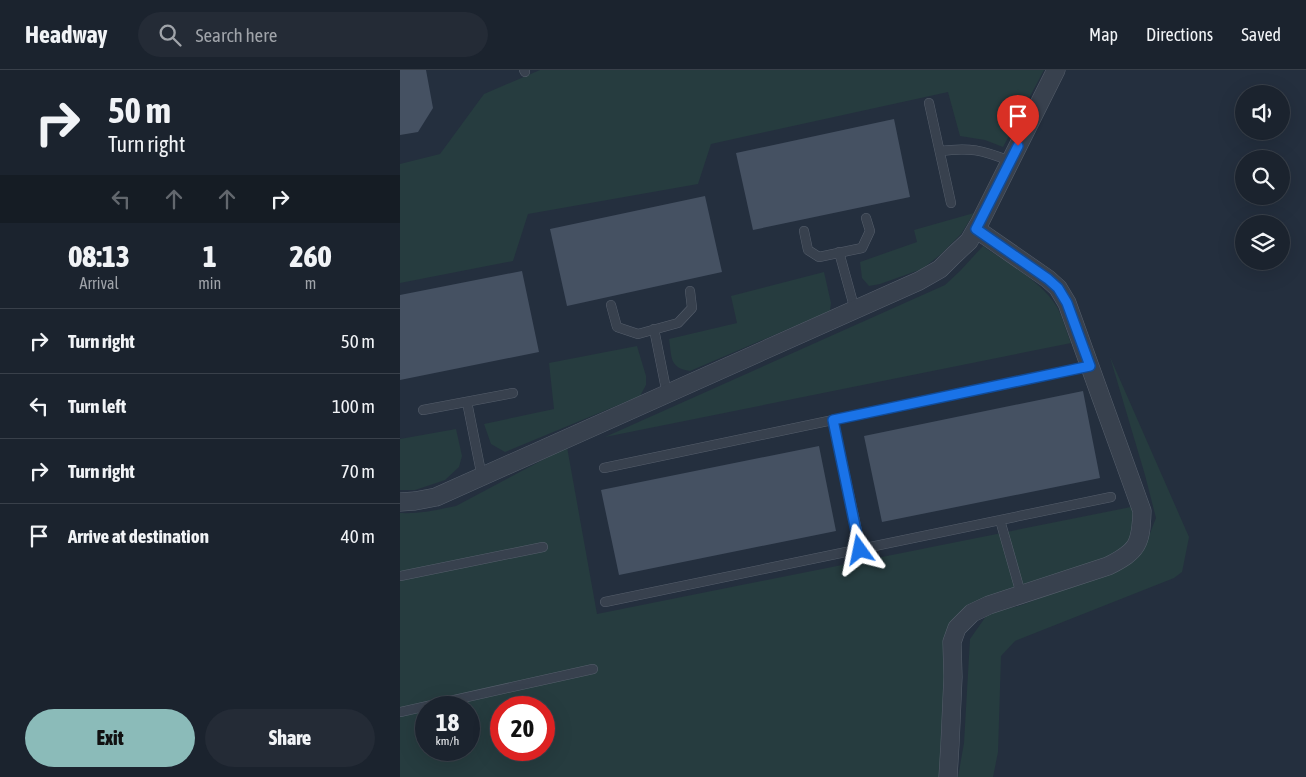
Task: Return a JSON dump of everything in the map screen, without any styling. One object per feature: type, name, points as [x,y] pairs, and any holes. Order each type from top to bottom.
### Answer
[{"type":"street","points":[[400,502],[436,497],[855,310],[919,281],[940,269],[969,241],[976,229],[1056,70]]},
{"type":"street","points":[[948,777],[953,677],[952,642],[957,628],[972,613],[989,605],[1108,566],[1136,547],[1142,531],[1142,511],[1067,303],[1058,288],[1048,279],[976,229]]},
{"type":"lane","points":[[929,104],[952,203]]},
{"type":"lane","points":[[940,151],[977,150],[1010,162]]},
{"type":"lane","points":[[804,231],[808,250],[819,257],[862,248],[870,231],[866,218]]},
{"type":"lane","points":[[839,252],[855,310]]},
{"type":"lane","points":[[611,305],[617,327],[638,334],[678,323],[692,308],[690,291]]},
{"type":"lane","points":[[654,329],[667,394]]},
{"type":"lane","points":[[604,468],[1090,366]]},
{"type":"lane","points":[[423,410],[513,393]]},
{"type":"lane","points":[[467,402],[482,477]]},
{"type":"lane","points":[[833,420],[860,550]]},
{"type":"lane","points":[[604,602],[1111,498]]},
{"type":"lane","points":[[1000,520],[1021,594]]},
{"type":"lane","points":[[400,576],[544,546]]},
{"type":"lane","points":[[400,712],[592,669]]},
{"type":"green space","points":[[540,70],[1044,70],[1003,147],[985,140],[960,136],[948,92],[711,144],[698,184],[528,214],[513,261],[400,283],[400,164],[440,154],[484,94]]},
{"type":"green space","points":[[974,213],[961,234],[940,255],[922,269],[869,286],[862,278],[860,262],[917,242],[914,230]]},
{"type":"green space","points":[[983,246],[1023,273],[1042,289],[1057,307],[1071,343],[605,437],[945,285]]},
{"type":"green space","points":[[824,272],[831,303],[830,311],[690,371],[683,370],[673,361],[669,339],[737,323],[731,296]]},
{"type":"green space","points":[[637,346],[646,376],[646,385],[640,396],[505,452],[491,444],[484,424],[554,409],[549,363]]},
{"type":"green space","points":[[1110,357],[1189,537],[1182,572],[1174,578],[1015,641],[1001,656],[998,752],[993,777],[958,777],[964,743],[970,639],[989,612],[1019,606],[1130,564],[1145,546],[1156,518]]},
{"type":"green space","points":[[456,429],[462,456],[459,467],[445,480],[415,490],[400,490],[400,439]]},
{"type":"green space","points":[[567,447],[597,614],[1136,506],[1132,544],[1116,555],[953,625],[942,777],[400,777],[400,513],[456,506]]},
{"type":"building","points":[[400,70],[426,70],[433,108],[418,132],[400,135]]},
{"type":"building","points":[[894,119],[910,197],[753,230],[736,153]]},
{"type":"building","points":[[705,196],[722,272],[567,306],[550,229]]},
{"type":"building","points":[[522,271],[539,352],[400,380],[400,295]]},
{"type":"building","points":[[1083,391],[1100,478],[882,522],[864,436]]},
{"type":"building","points":[[819,446],[836,531],[619,575],[601,490]]},
{"type":"route","points":[[860,550],[833,420],[1090,366],[1067,303],[1058,288],[976,229],[1018,146]]}]
